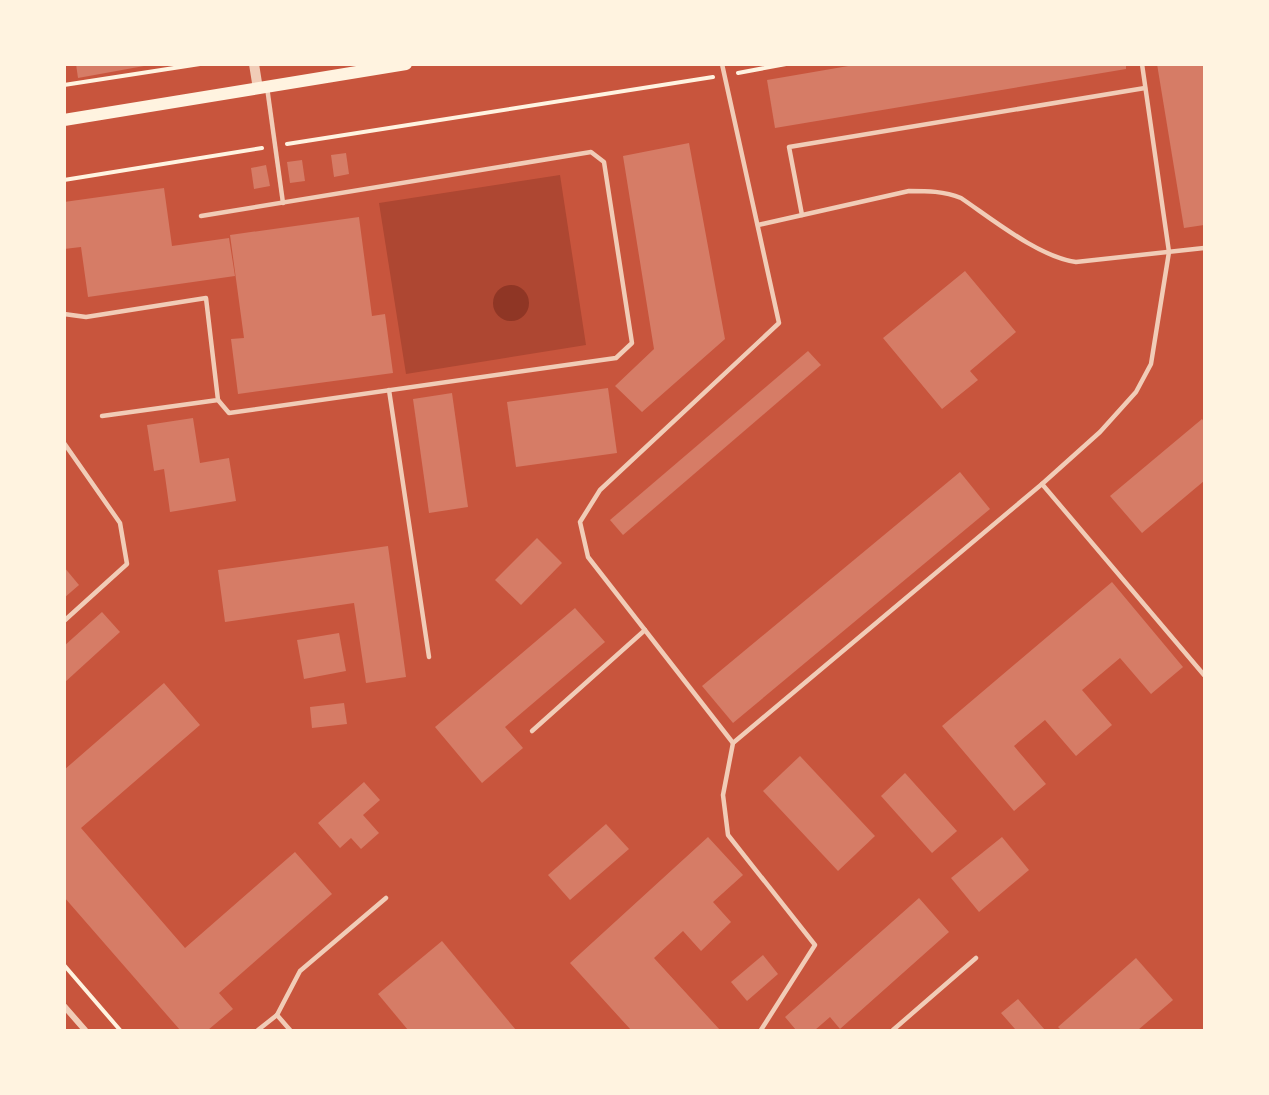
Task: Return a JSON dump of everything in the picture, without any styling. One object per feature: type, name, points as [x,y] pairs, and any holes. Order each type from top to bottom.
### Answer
[{"type":"main road","points":[[64,120],[405,64]]},
{"type":"street","points":[[254,64],[262,88]]},
{"type":"street","points":[[64,1006],[85,1030]]},
{"type":"lane","points":[[722,64],[779,323],[600,490],[580,522],[588,557],[733,743]]},
{"type":"lane","points":[[761,1030],[815,945],[728,835],[723,795],[733,743],[1042,484],[1119,413],[1141,383],[1151,364],[1169,252],[1142,64]]},
{"type":"lane","points":[[262,88],[275,146],[283,203]]},
{"type":"lane","points":[[802,215],[789,147],[1145,88]]},
{"type":"lane","points":[[64,314],[86,317],[206,297],[218,400],[230,413],[616,358],[632,343],[604,162],[591,152],[201,216]]},
{"type":"lane","points":[[758,225],[909,191],[930,191],[961,198],[1043,252],[1060,260],[1076,262],[1204,248]]},
{"type":"lane","points":[[389,390],[429,657]]},
{"type":"lane","points":[[102,416],[218,400]]},
{"type":"lane","points":[[64,443],[120,523],[127,564],[64,621]]},
{"type":"lane","points":[[1042,484],[1204,675]]},
{"type":"lane","points":[[532,731],[645,630]]},
{"type":"lane","points":[[258,1030],[277,1015],[300,971],[386,898]]},
{"type":"lane","points":[[893,1030],[976,957]]},
{"type":"lane","points":[[277,1015],[290,1030]]},
{"type":"path","points":[[64,85],[200,64]]},
{"type":"path","points":[[64,180],[786,64]]},
{"type":"path","points":[[64,965],[120,1030]]},
{"type":"shaded area","points":[[560,175],[586,345],[406,374],[379,203]]},
{"type":"shaded area","points":[[511,285],[524,290],[529,303],[524,316],[511,321],[498,316],[493,303],[498,290]]},
{"type":"building","points":[[76,64],[144,64],[144,66],[78,78]]},
{"type":"building","points":[[860,64],[1126,64],[1126,69],[775,128],[767,80]]},
{"type":"building","points":[[1157,64],[1204,64],[1204,225],[1184,228]]},
{"type":"building","points":[[689,143],[725,339],[642,412],[615,386],[654,349],[623,156]]},
{"type":"building","points":[[346,153],[349,174],[334,177],[331,155]]},
{"type":"building","points":[[302,160],[305,181],[290,183],[287,162]]},
{"type":"building","points":[[266,165],[270,186],[254,189],[251,168]]},
{"type":"building","points":[[164,188],[172,246],[229,238],[235,276],[88,297],[81,247],[64,249],[64,202]]},
{"type":"building","points":[[359,217],[372,316],[385,314],[393,373],[238,394],[231,339],[244,338],[230,235]]},
{"type":"building","points":[[965,271],[1016,332],[970,371],[978,380],[942,409],[883,338]]},
{"type":"building","points":[[808,351],[821,365],[623,535],[610,520]]},
{"type":"building","points":[[608,388],[617,453],[516,467],[507,402]]},
{"type":"building","points":[[452,393],[468,507],[429,513],[413,399]]},
{"type":"building","points":[[193,418],[200,463],[229,458],[236,501],[170,512],[164,469],[154,471],[147,425]]},
{"type":"building","points":[[1202,419],[1204,422],[1204,481],[1142,533],[1110,496]]},
{"type":"building","points":[[960,472],[990,509],[733,723],[702,686]]},
{"type":"building","points":[[537,538],[562,563],[521,605],[495,580]]},
{"type":"building","points":[[388,546],[406,677],[366,683],[354,603],[225,622],[218,570]]},
{"type":"building","points":[[64,567],[79,585],[64,598]]},
{"type":"building","points":[[1112,582],[1183,667],[1151,694],[1120,658],[1082,690],[1112,725],[1076,756],[1045,720],[1014,746],[1046,784],[1014,811],[942,726]]},
{"type":"building","points":[[575,608],[605,642],[505,727],[523,748],[482,783],[435,727]]},
{"type":"building","points":[[102,612],[120,632],[64,683],[64,646]]},
{"type":"building","points":[[339,633],[346,671],[304,679],[297,640]]},
{"type":"building","points":[[164,683],[200,725],[81,828],[185,948],[295,852],[332,894],[219,993],[233,1009],[208,1030],[180,1030],[64,897],[64,770]]},
{"type":"building","points":[[344,703],[347,724],[312,728],[310,707]]},
{"type":"building","points":[[800,756],[875,836],[838,871],[763,791]]},
{"type":"building","points":[[905,773],[957,831],[932,853],[881,796]]},
{"type":"building","points":[[364,782],[380,800],[363,815],[379,833],[361,849],[351,838],[340,848],[318,823]]},
{"type":"building","points":[[606,824],[629,849],[570,900],[548,875]]},
{"type":"building","points":[[708,837],[743,875],[713,902],[731,922],[701,951],[683,931],[654,958],[720,1030],[631,1030],[570,963]]},
{"type":"building","points":[[1002,837],[1029,870],[979,912],[951,878]]},
{"type":"building","points":[[919,898],[949,932],[840,1029],[830,1017],[815,1030],[796,1030],[785,1017]]},
{"type":"building","points":[[442,941],[516,1030],[408,1030],[378,994]]},
{"type":"building","points":[[763,955],[778,974],[747,1001],[731,982]]},
{"type":"building","points":[[1136,958],[1173,1000],[1138,1030],[1061,1030],[1058,1027]]},
{"type":"building","points":[[1018,999],[1045,1030],[1012,1030],[1015,1029],[1001,1013]]}]
